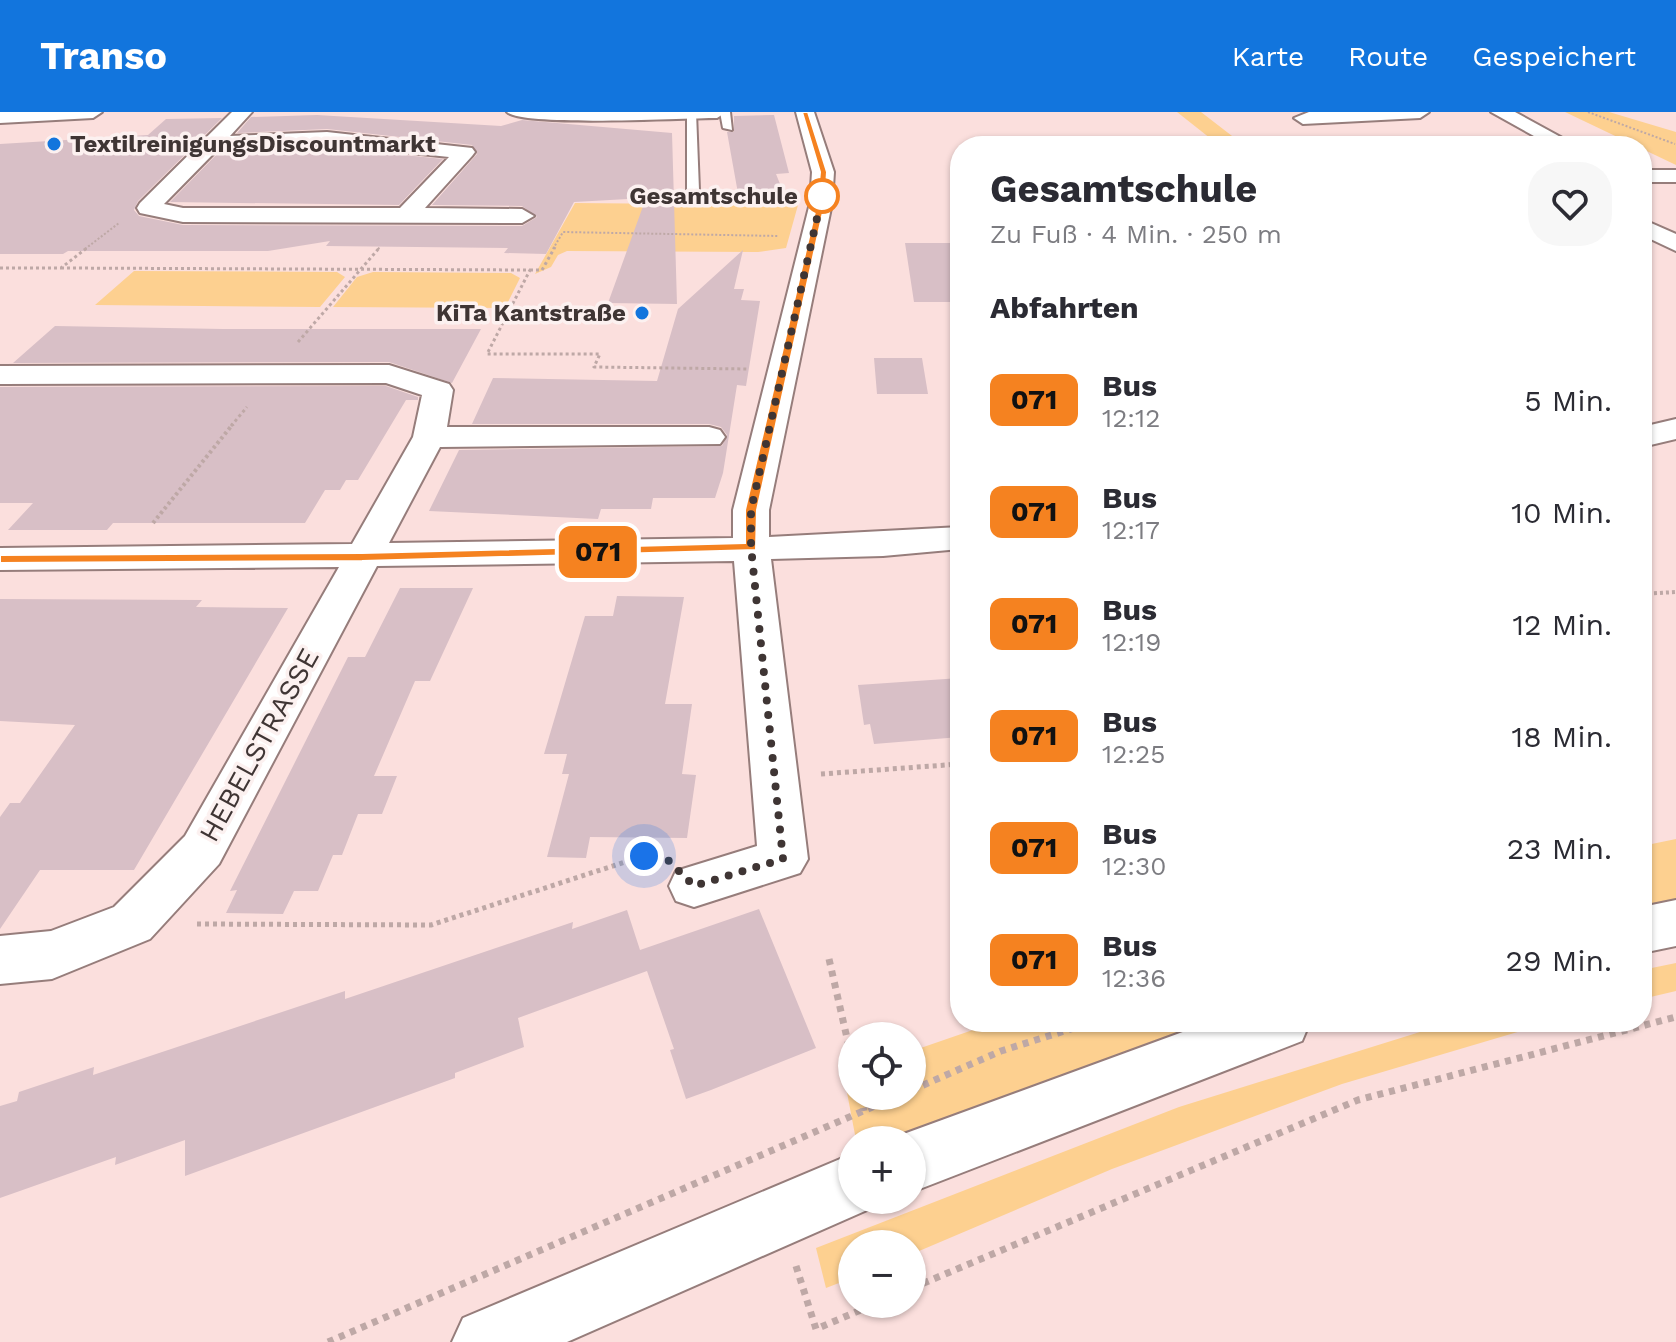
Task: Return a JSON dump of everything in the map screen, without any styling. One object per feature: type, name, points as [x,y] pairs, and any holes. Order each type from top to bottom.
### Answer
[{"type":"street","points":[[0,117],[93,112]]},
{"type":"street","points":[[148,208],[243,112]]},
{"type":"street","points":[[516,112],[717,112]]},
{"type":"street","points":[[694,886],[783,859],[751,547],[751,510],[814,236],[823,172],[805,112]]},
{"type":"street","points":[[1298,115],[1420,112]]},
{"type":"street","points":[[1500,112],[1547,136]]},
{"type":"street","points":[[1298,115],[1330,136]]},
{"type":"street","points":[[215,143],[327,138],[465,152],[406,215]]},
{"type":"street","points":[[1652,176],[1676,176]]},
{"type":"street","points":[[148,208],[183,215],[522,216]]},
{"type":"street","points":[[1652,231],[1676,244]]},
{"type":"street","points":[[0,375],[273,373]]},
{"type":"street","name":"HEBELSTRASSE","points":[[0,960],[52,955],[132,923],[202,850],[429,437],[438,390],[389,374],[273,373]]},
{"type":"street","points":[[1652,435],[1676,429]]},
{"type":"street","points":[[429,437],[709,437]]},
{"type":"street","points":[[0,559],[362,557],[883,545],[950,539]]},
{"type":"street","points":[[1652,928],[1676,923]]},
{"type":"street","points":[[926,1156],[1255,1032]]},
{"type":"street","points":[[487,1342],[838,1191]]},
{"type":"lane","points":[[725,112],[728,128]]},
{"type":"lane","points":[[692,113],[696,138],[690,167],[693,190]]},
{"type":"path","points":[[1588,112],[1676,144]]},
{"type":"path","points":[[61,268],[116,224],[148,208]]},
{"type":"path","points":[[0,268],[542,270],[563,232],[814,236]]},
{"type":"path","points":[[124,559],[358,269]]},
{"type":"path","points":[[530,270],[487,354],[600,354],[594,367],[784,369]]},
{"type":"path","points":[[1652,593],[1676,592]]},
{"type":"path","points":[[773,778],[950,765]]},
{"type":"path","points":[[132,923],[431,925],[660,852],[694,886]]},
{"type":"path","points":[[829,959],[843,1022]]},
{"type":"path","points":[[1652,1023],[1676,1017]]},
{"type":"path","points":[[926,1084],[1001,1051],[1061,1032]]},
{"type":"path","points":[[926,1282],[1358,1100],[1619,1032]]},
{"type":"path","points":[[328,1342],[864,1111]]},
{"type":"path","points":[[781,1215],[816,1329],[842,1318]]},
{"type":"shaded area","points":[[1177,112],[1201,112],[1232,136],[1207,136]]},
{"type":"shaded area","points":[[1565,112],[1609,112],[1676,132],[1676,165],[1652,154],[1652,136],[1615,136]]},
{"type":"shaded area","points":[[575,203],[798,205],[786,248],[758,252],[567,251],[558,255],[551,267],[535,274]]},
{"type":"shaded area","points":[[134,271],[337,272],[345,277],[320,307],[95,305]]},
{"type":"shaded area","points":[[373,272],[511,273],[520,278],[505,308],[333,307],[357,277]]},
{"type":"shaded area","points":[[1676,839],[1676,902],[1652,907],[1652,844]]},
{"type":"shaded area","points":[[1676,963],[1676,991],[1652,997],[1652,968]]},
{"type":"shaded area","points":[[967,1032],[1191,1032],[926,1127],[853,1126],[850,1110],[926,1110],[926,1046]]},
{"type":"shaded area","points":[[1420,1032],[1517,1032],[1342,1084],[1112,1169],[926,1248],[926,1230],[862,1230],[904,1214],[926,1214],[926,1205],[1179,1107]]},
{"type":"shaded area","points":[[838,1239],[838,1283],[826,1288],[816,1248]]},
{"type":"building","points":[[317,115],[501,126],[522,120],[672,133],[677,304],[608,303],[646,198],[574,202],[546,254],[504,253],[508,248],[326,246],[330,241],[268,251],[0,254],[0,144],[148,135],[166,119],[222,118],[138,201],[134,210],[139,216],[183,225],[522,226],[537,217],[522,206],[432,205],[477,154],[472,145],[327,129],[237,133],[251,117]]},
{"type":"building","points":[[774,115],[789,173],[776,174],[782,189],[777,189],[780,197],[739,199],[727,132],[734,132],[734,116]]},
{"type":"building","points":[[327,147],[443,159],[399,205],[170,202],[219,152]]},
{"type":"building","points":[[905,243],[950,243],[950,302],[914,302]]},
{"type":"building","points":[[743,250],[734,289],[744,289],[741,300],[760,301],[746,386],[737,385],[723,473],[715,498],[653,498],[651,509],[601,509],[598,519],[429,511],[459,450],[722,446],[727,435],[721,427],[709,424],[472,424],[493,378],[657,381],[678,309]]},
{"type":"building","points":[[55,326],[481,329],[452,383],[389,362],[13,363]]},
{"type":"building","points":[[874,358],[922,358],[928,394],[877,394]]},
{"type":"building","points":[[386,386],[418,397],[418,400],[406,400],[358,480],[346,480],[340,490],[325,490],[305,523],[113,523],[107,530],[8,530],[33,503],[0,503],[0,387]]},
{"type":"building","points":[[400,588],[473,588],[430,681],[415,681],[374,776],[397,776],[382,814],[358,814],[342,855],[333,855],[318,891],[294,891],[283,914],[226,913],[237,890],[230,891],[348,657],[365,657]]},
{"type":"building","points":[[617,596],[684,597],[665,704],[692,704],[682,774],[696,775],[687,838],[590,837],[586,858],[547,857],[569,774],[562,774],[567,754],[544,754],[585,616],[613,616]]},
{"type":"building","points":[[0,599],[202,600],[196,607],[288,608],[134,870],[40,870],[0,929],[0,817],[10,803],[20,803],[75,725],[0,721]]},
{"type":"building","points":[[950,679],[950,738],[874,744],[870,724],[864,725],[858,685]]},
{"type":"building","points":[[759,909],[816,1048],[711,1090],[686,1099],[670,1050],[674,1049],[647,971],[518,1018],[524,1047],[455,1073],[455,1078],[185,1176],[185,1140],[115,1165],[116,1157],[0,1198],[0,1106],[17,1101],[19,1092],[94,1067],[93,1075],[345,991],[345,999],[573,922],[572,929],[627,910],[640,950]]},
{"type":"bus line","name":"071","points":[[0,559],[362,557],[751,547],[751,510],[821,203],[823,172],[805,112]]},
{"type":"place","name":"TextilreinigungsDiscountmarkt","points":[[54,144]]},
{"type":"place","name":"Gesamtschule","points":[[822,196]]},
{"type":"place","name":"KiTa Kantstraße","points":[[642,313]]},
{"type":"route","points":[[644,856],[660,852],[694,886],[783,859],[751,547],[751,510],[822,196]]}]
